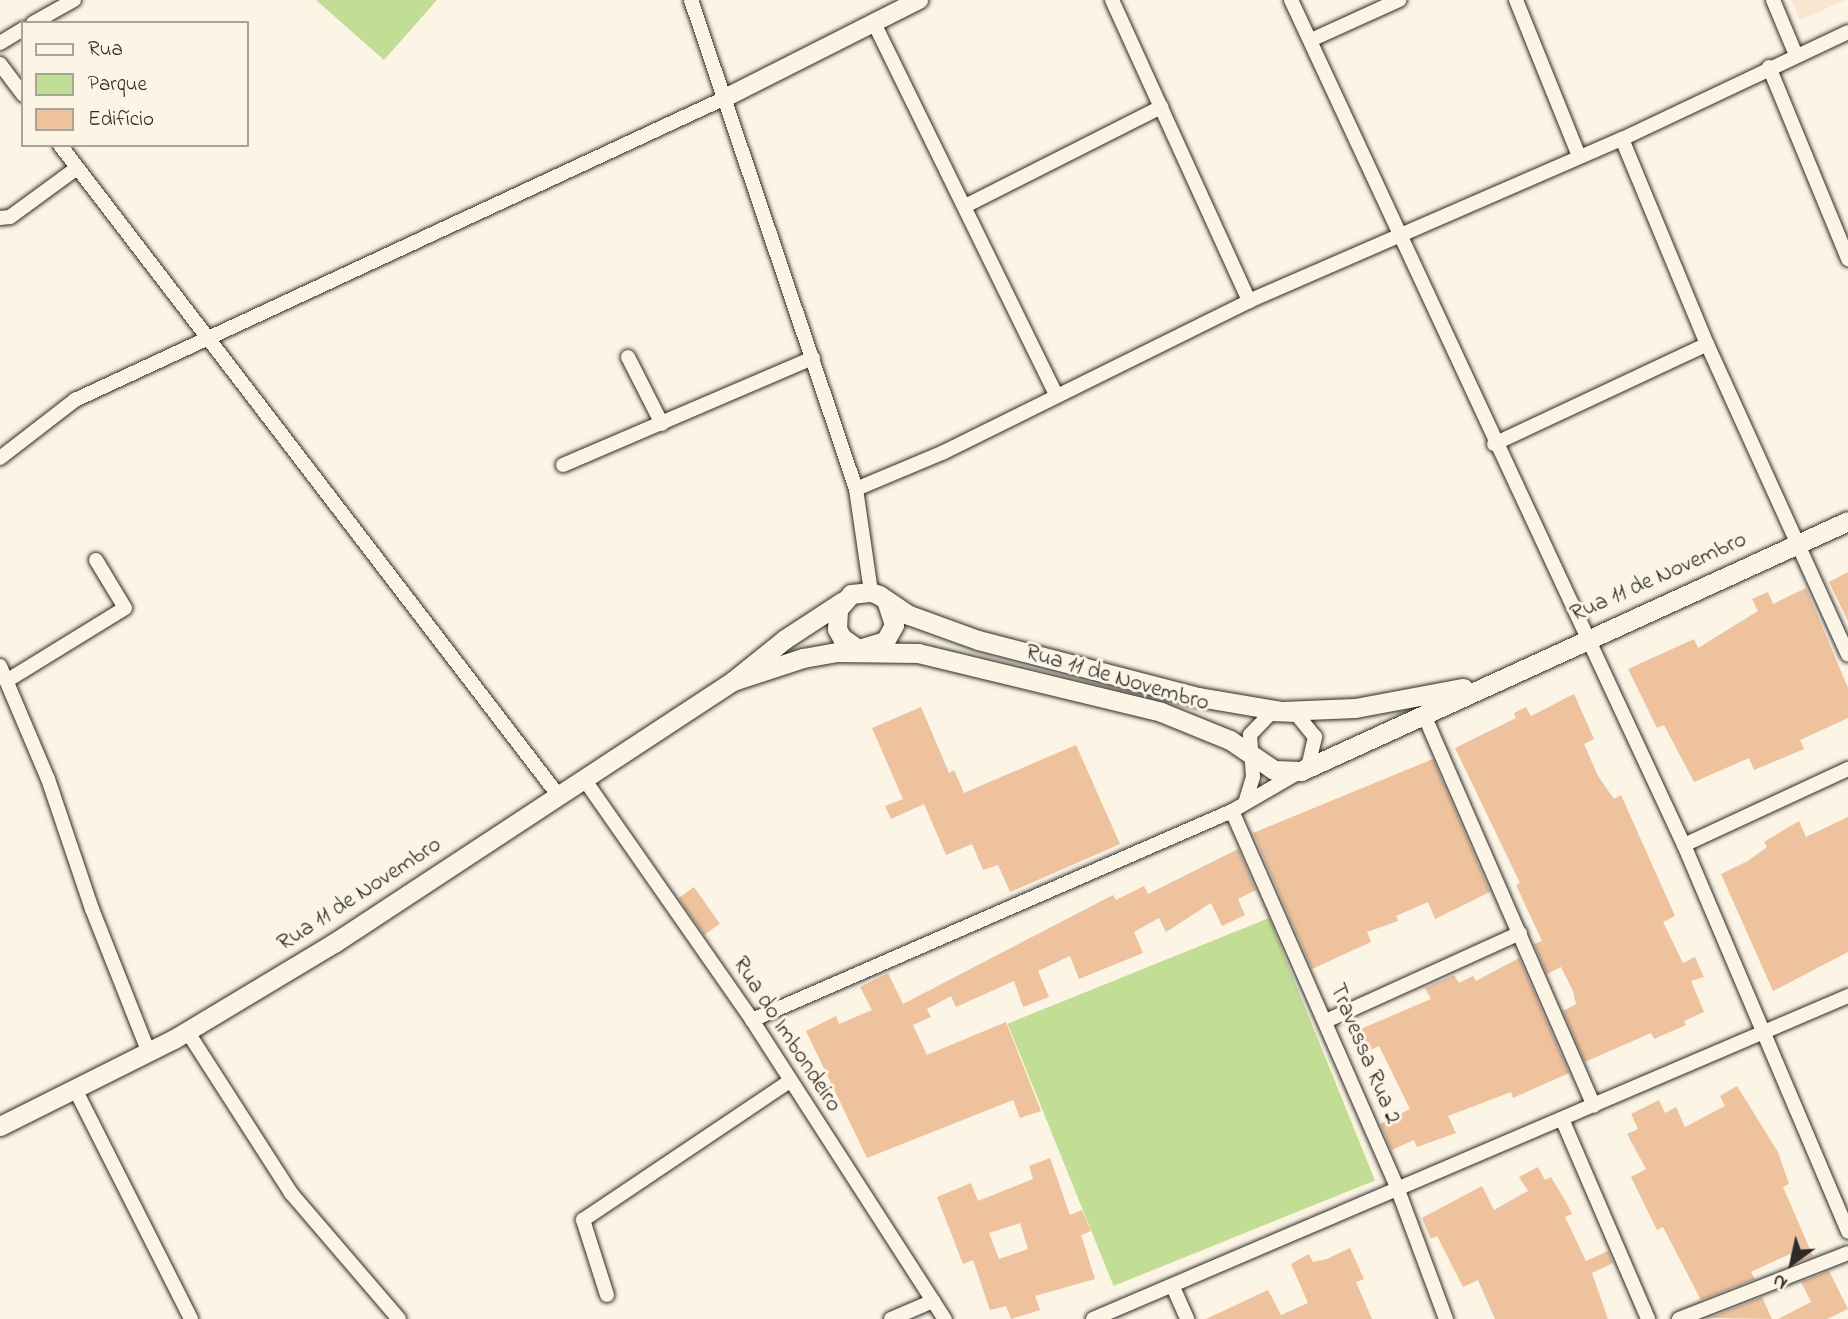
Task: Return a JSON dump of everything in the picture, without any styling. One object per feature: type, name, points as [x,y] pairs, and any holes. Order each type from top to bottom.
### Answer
[{"type":"main road","name":"Rua 11 de Novembro","points":[[843,601],[838,609],[837,629],[849,645],[967,663],[1149,709],[1209,730],[1274,770],[1301,771],[1589,636],[1848,521]]},
{"type":"main road","name":"Rua 11 de Novembro","points":[[0,1126],[149,1053],[334,943],[733,681],[785,639],[851,594],[878,596],[922,621],[1003,647],[1186,694],[1282,711],[1355,708],[1491,682]]},
{"type":"main road","points":[[869,649],[885,641],[894,625],[878,596]]},
{"type":"main road","name":"Rua 11 de Novembro","points":[[733,681],[803,658],[869,649]]},
{"type":"street","points":[[37,21],[74,0]]},
{"type":"street","points":[[691,0],[856,489],[878,596]]},
{"type":"street","points":[[0,458],[75,400],[723,99],[875,25],[919,0]]},
{"type":"street","points":[[1112,0],[1250,301]]},
{"type":"street","points":[[1292,0],[1494,444],[1589,636],[1684,845],[1766,1033],[1848,1232]]},
{"type":"street","points":[[1311,40],[1399,0]]},
{"type":"street","points":[[1516,0],[1579,156]]},
{"type":"street","points":[[1773,0],[1796,55]]},
{"type":"street","points":[[875,25],[1056,394]]},
{"type":"street","points":[[0,43],[21,30]]},
{"type":"street","points":[[856,489],[944,452],[1056,394],[1250,301],[1622,139],[1769,67],[1848,32]]},
{"type":"street","points":[[0,64],[21,92]]},
{"type":"street","points":[[1769,67],[1848,259]]},
{"type":"street","points":[[965,206],[1161,107]]},
{"type":"street","points":[[1622,139],[1707,344],[1848,655]]},
{"type":"street","points":[[61,147],[558,795]]},
{"type":"street","points":[[0,218],[10,217],[76,168]]},
{"type":"street","points":[[1494,444],[1707,344]]},
{"type":"street","points":[[628,357],[662,424]]},
{"type":"street","points":[[563,465],[813,358]]},
{"type":"street","points":[[8,680],[125,608],[96,560]]},
{"type":"street","points":[[0,666],[8,680],[149,1053]]},
{"type":"street","points":[[752,1020],[1239,807],[1301,771],[1314,753],[1315,737],[1304,720],[1282,711],[1257,724],[1250,735],[1253,777],[1239,807]]},
{"type":"street","points":[[1424,715],[1594,1105]]},
{"type":"street","points":[[1684,845],[1848,769]]},
{"type":"street","name":"Rua do Imbondeiro","points":[[584,779],[752,1020],[945,1319]]},
{"type":"street","name":"Travessa Rua 2","points":[[1239,807],[1398,1190],[1446,1319]]},
{"type":"street","points":[[1326,1021],[1520,933]]},
{"type":"street","points":[[1093,1319],[1848,996]]},
{"type":"street","points":[[187,1031],[298,1203],[392,1317]]},
{"type":"street","points":[[607,1295],[583,1220],[790,1081]]},
{"type":"street","points":[[76,1091],[191,1319]]},
{"type":"street","points":[[1562,1119],[1648,1319]]},
{"type":"street","points":[[1679,1319],[1848,1253]]},
{"type":"street","points":[[1173,1287],[1187,1319]]},
{"type":"street","points":[[891,1319],[933,1301]]},
{"type":"shaded area","points":[[1791,0],[1846,0],[1800,20]]},
{"type":"green space","points":[[316,0],[437,0],[384,60]]},
{"type":"green space","points":[[1269,918],[1375,1180],[1114,1286],[1008,1024]]},
{"type":"building","points":[[1848,572],[1848,621],[1829,582]]},
{"type":"building","points":[[1806,588],[1848,688],[1848,718],[1800,740],[1804,749],[1754,770],[1749,758],[1694,782],[1664,725],[1657,728],[1628,669],[1694,639],[1698,648],[1758,611],[1752,599],[1768,592],[1773,604]]},
{"type":"building","points":[[1574,694],[1594,739],[1584,744],[1598,776],[1614,799],[1621,795],[1675,916],[1663,922],[1683,963],[1695,957],[1704,977],[1691,981],[1704,1012],[1684,1021],[1686,1025],[1654,1039],[1651,1033],[1585,1062],[1563,1011],[1576,1004],[1573,991],[1561,967],[1547,974],[1534,944],[1542,941],[1516,885],[1520,883],[1455,748],[1516,718],[1514,713],[1526,707],[1531,716]]},
{"type":"building","points":[[921,707],[949,773],[954,770],[964,793],[1076,745],[1120,844],[1010,892],[998,865],[983,870],[972,844],[946,855],[924,804],[891,819],[885,806],[903,799],[872,728]]},
{"type":"building","points":[[1433,759],[1490,892],[1435,919],[1428,902],[1396,916],[1398,921],[1367,932],[1371,942],[1312,969],[1253,833]]},
{"type":"building","points":[[1848,817],[1848,952],[1773,991],[1721,874],[1748,861],[1767,847],[1764,842],[1799,821],[1806,837]]},
{"type":"building","points":[[1238,849],[1256,890],[1238,899],[1245,915],[1222,926],[1211,903],[1166,932],[1159,918],[1134,932],[1143,953],[1079,979],[1070,956],[1038,971],[1049,997],[1023,1007],[1014,981],[956,1007],[951,996],[927,1009],[931,1017],[913,1025],[927,1055],[1006,1022],[1041,1111],[1020,1118],[1013,1100],[867,1158],[806,1031],[836,1016],[839,1024],[872,1010],[860,987],[888,973],[903,1004],[1113,895],[1116,900],[1144,886],[1148,894]]},
{"type":"building","points":[[694,887],[720,924],[704,935],[678,898]]},
{"type":"building","points":[[1519,958],[1569,1073],[1513,1098],[1511,1092],[1448,1116],[1456,1133],[1417,1147],[1414,1140],[1392,1150],[1380,1124],[1410,1109],[1379,1046],[1358,1056],[1349,1034],[1431,999],[1425,988],[1454,975],[1459,983],[1473,976],[1476,981]]},
{"type":"building","points":[[1737,1086],[1778,1152],[1789,1184],[1783,1187],[1813,1256],[1794,1264],[1790,1254],[1751,1272],[1755,1279],[1701,1300],[1663,1227],[1657,1230],[1631,1177],[1646,1169],[1627,1134],[1638,1129],[1631,1114],[1659,1100],[1665,1113],[1676,1107],[1685,1127],[1725,1106],[1720,1096]]},
{"type":"building","points":[[1050,1158],[1070,1215],[1082,1210],[1091,1231],[1081,1235],[1095,1279],[1035,1296],[1040,1310],[1011,1319],[1006,1306],[990,1310],[973,1260],[963,1264],[937,1197],[971,1183],[978,1201],[1033,1179],[1029,1166]],"holes":[[[1020,1223],[1028,1249],[999,1259],[989,1233]]]},
{"type":"building","points":[[1538,1167],[1545,1180],[1551,1177],[1565,1200],[1572,1214],[1565,1217],[1586,1261],[1608,1251],[1613,1263],[1592,1273],[1608,1319],[1495,1319],[1478,1280],[1463,1287],[1437,1236],[1431,1239],[1422,1218],[1482,1186],[1494,1210],[1528,1191],[1519,1177]]},
{"type":"building","points":[[1350,1248],[1364,1279],[1356,1282],[1372,1319],[1206,1319],[1268,1290],[1281,1315],[1308,1303],[1291,1264],[1309,1254],[1313,1262],[1327,1259]]},
{"type":"building","points":[[1829,1271],[1848,1309],[1827,1319],[1778,1319],[1811,1302],[1801,1282]]},
{"type":"building","points":[[1762,1297],[1772,1319],[1709,1318]]}]
